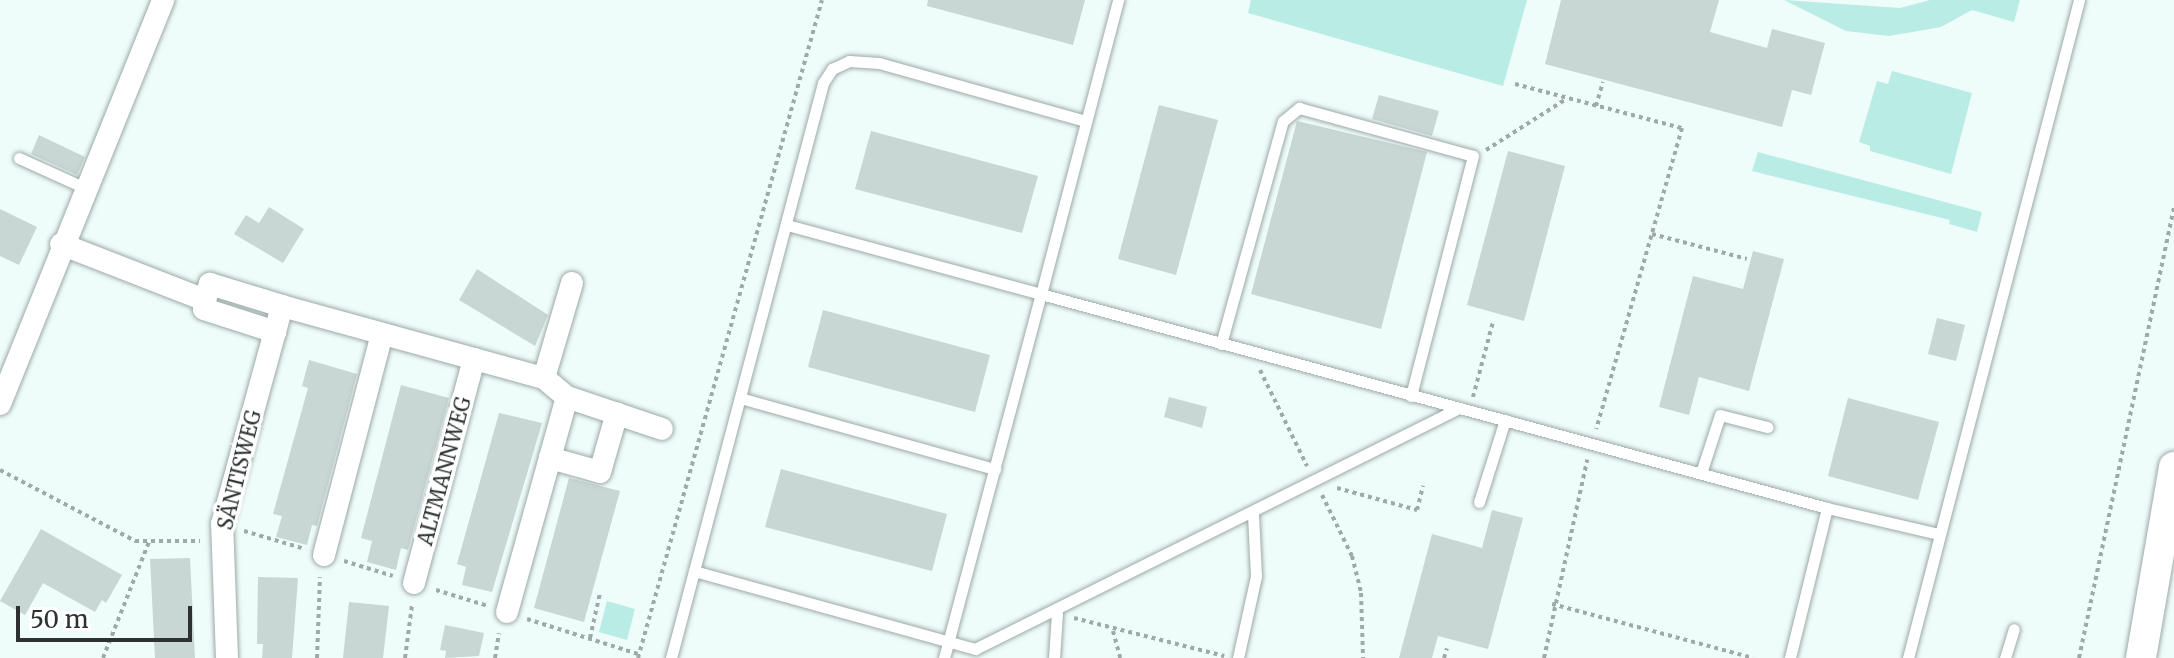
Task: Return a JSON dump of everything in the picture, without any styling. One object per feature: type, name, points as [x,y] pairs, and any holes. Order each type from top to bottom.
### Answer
[{"type":"main road","points":[[2141,658],[2174,467]]},
{"type":"street","points":[[0,404],[61,244],[163,0]]},
{"type":"street","points":[[61,244],[205,300]]},
{"type":"street","points":[[544,378],[572,283]]},
{"type":"street","points":[[282,306],[275,332],[204,309],[210,284],[544,378],[567,397],[662,429]]},
{"type":"street","name":"SÄNTISWEG","points":[[227,658],[222,524],[275,332]]},
{"type":"street","points":[[322,566],[382,334]]},
{"type":"street","name":"ALTMANNWEG","points":[[414,583],[474,359]]},
{"type":"street","points":[[503,620],[567,397]]},
{"type":"street","points":[[550,458],[600,472],[617,413]]},
{"type":"lane","points":[[944,658],[1118,0]]},
{"type":"lane","points":[[1908,658],[2079,0]]},
{"type":"lane","points":[[671,658],[823,83],[832,69],[849,61],[879,63],[1085,121]]},
{"type":"lane","points":[[1221,344],[1283,121],[1299,108],[1473,156],[1411,396]]},
{"type":"lane","points":[[19,158],[85,188]]},
{"type":"lane","points":[[787,225],[1827,508],[1939,534]]},
{"type":"lane","points":[[740,398],[995,469]]},
{"type":"lane","points":[[694,571],[975,649],[1057,613],[1464,410]]},
{"type":"lane","points":[[1701,473],[1720,415],[1767,427]]},
{"type":"lane","points":[[1479,502],[1505,420]]},
{"type":"lane","points":[[1790,658],[1827,508]]},
{"type":"lane","points":[[1236,658],[1256,576],[1253,514]]},
{"type":"lane","points":[[1054,658],[1057,613]]},
{"type":"lane","points":[[2005,658],[2014,629]]},
{"type":"path","points":[[627,650],[638,656],[822,0]]},
{"type":"path","points":[[1596,106],[1603,82]]},
{"type":"path","points":[[1515,84],[1682,128],[1591,444],[1552,604],[1544,658]]},
{"type":"path","points":[[1473,156],[1568,98]]},
{"type":"path","points":[[2079,658],[2174,207]]},
{"type":"path","points":[[1652,234],[1747,259]]},
{"type":"path","points":[[1464,410],[1493,322]]},
{"type":"path","points":[[1260,355],[1261,373],[1352,556],[1361,593],[1363,658]]},
{"type":"path","points":[[686,437],[696,441]]},
{"type":"path","points":[[0,470],[135,541],[222,542]]},
{"type":"path","points":[[1315,482],[1417,510],[1423,486]]},
{"type":"path","points":[[103,658],[150,539]]},
{"type":"path","points":[[317,658],[322,566]]},
{"type":"path","points":[[590,638],[600,593]]},
{"type":"path","points":[[1552,604],[1753,658]]},
{"type":"path","points":[[405,658],[412,606]]},
{"type":"path","points":[[1057,613],[1113,631],[1236,658]]},
{"type":"path","points":[[495,658],[503,620]]},
{"type":"path","points":[[1113,631],[1120,658]]},
{"type":"path","points":[[1444,658],[1447,648]]},
{"type":"shaded area","points":[[1251,0],[1527,0],[1503,86],[1248,13]]},
{"type":"shaded area","points":[[1784,0],[1900,8],[1930,0],[2020,0],[2014,22],[1972,10],[1941,27],[1889,36],[1846,31]]},
{"type":"shaded area","points":[[1892,71],[1972,93],[1951,174],[1870,151],[1870,146],[1859,142],[1877,81],[1888,84]]},
{"type":"shaded area","points":[[1758,152],[1982,212],[1977,232],[1949,224],[1950,220],[1752,171]]},
{"type":"shaded area","points":[[607,601],[635,609],[627,640],[599,632]]},
{"type":"building","points":[[928,0],[1085,0],[1073,45],[927,6]]},
{"type":"building","points":[[1561,0],[1719,0],[1710,32],[1767,48],[1772,29],[1825,43],[1811,95],[1792,90],[1782,127],[1545,64]]},
{"type":"building","points":[[1379,95],[1439,111],[1432,136],[1372,119]]},
{"type":"building","points":[[1159,105],[1218,120],[1176,275],[1118,259]]},
{"type":"building","points":[[1297,121],[1427,152],[1381,329],[1251,294]]},
{"type":"building","points":[[871,131],[1038,176],[1022,233],[855,189]]},
{"type":"building","points":[[39,135],[85,157],[77,175],[31,154]]},
{"type":"building","points":[[1508,151],[1565,166],[1524,321],[1467,305]]},
{"type":"building","points":[[269,207],[304,229],[283,263],[234,234],[246,215],[259,223]]},
{"type":"building","points":[[0,209],[37,227],[19,265],[0,256]]},
{"type":"building","points":[[1753,251],[1784,259],[1749,391],[1699,377],[1689,415],[1659,407],[1693,276],[1743,289]]},
{"type":"building","points":[[477,269],[548,315],[535,346],[459,300]]},
{"type":"building","points":[[823,310],[990,355],[975,412],[808,367]]},
{"type":"building","points":[[1937,318],[1965,325],[1956,361],[1928,354]]},
{"type":"building","points":[[309,360],[357,374],[317,526],[312,525],[307,545],[276,537],[282,516],[273,514],[308,388],[302,386]]},
{"type":"building","points":[[401,385],[449,398],[408,550],[401,548],[396,570],[367,562],[372,541],[361,538]]},
{"type":"building","points":[[1169,397],[1207,407],[1202,428],[1164,417]]},
{"type":"building","points":[[1848,398],[1939,422],[1918,500],[1828,476]]},
{"type":"building","points":[[499,413],[542,423],[492,592],[462,585],[466,567],[457,564]]},
{"type":"building","points":[[781,469],[947,514],[932,571],[765,527]]},
{"type":"building","points":[[569,478],[620,491],[584,622],[534,608]]},
{"type":"building","points":[[1492,510],[1523,518],[1488,649],[1438,636],[1432,658],[1399,658],[1432,534],[1482,548]]},
{"type":"building","points":[[41,529],[122,575],[106,603],[102,600],[95,612],[43,583],[25,615],[0,601]]},
{"type":"building","points":[[190,558],[195,658],[155,658],[150,559]]},
{"type":"building","points":[[258,577],[298,578],[292,658],[262,658],[263,644],[257,644]]},
{"type":"building","points":[[349,602],[389,606],[383,658],[343,658]]},
{"type":"building","points":[[445,625],[484,633],[479,656],[445,658],[446,651],[440,650]]}]
